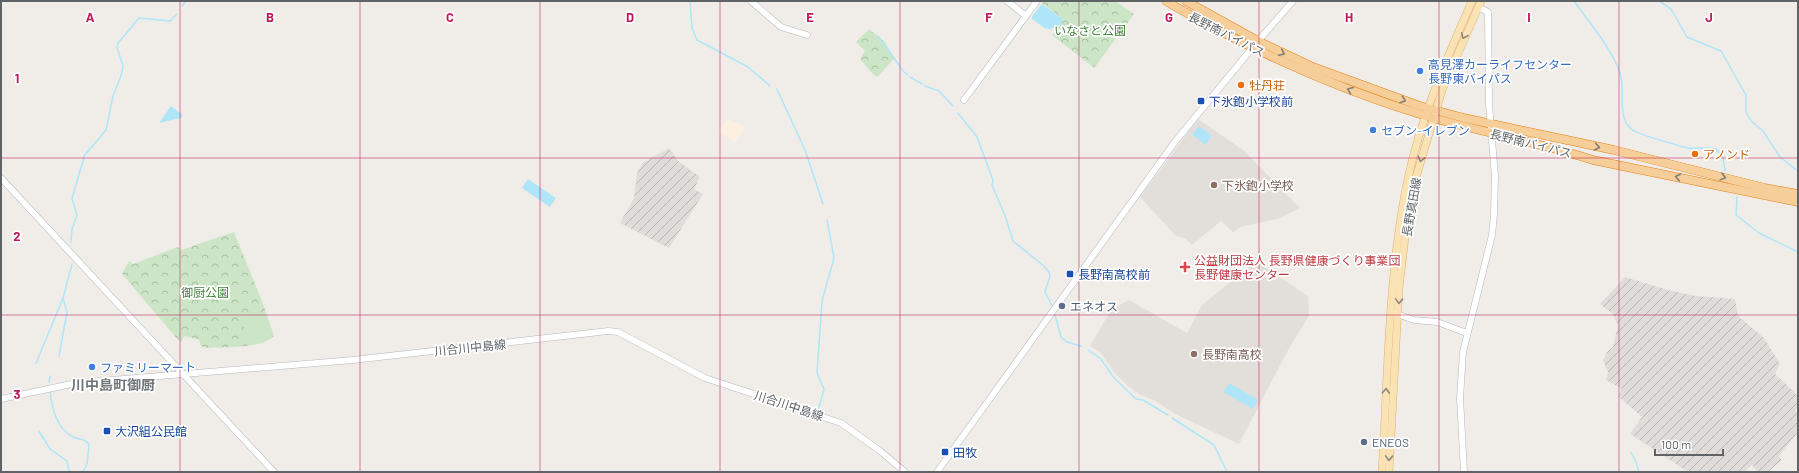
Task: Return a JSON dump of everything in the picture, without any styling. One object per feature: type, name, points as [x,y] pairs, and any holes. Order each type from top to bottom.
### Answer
[{"type":"highway","name":"長野南バイパス","points":[[1166,1],[1252,48],[1349,90],[1431,113],[1614,150],[1765,188],[1798,194]]},
{"type":"highway","name":"長野南バイパス","points":[[1186,1],[1258,41],[1312,67],[1431,113],[1492,134],[1565,151],[1593,160],[1798,202]]},
{"type":"main road","name":"長野真田線","points":[[1389,472],[1399,288],[1407,221],[1440,72],[1472,1]]},
{"type":"main road","name":"長野真田線","points":[[1382,472],[1394,259],[1407,183],[1431,113],[1479,4]]},
{"type":"street","points":[[751,1],[781,28],[807,35]]},
{"type":"street","points":[[1006,1],[1026,16]]},
{"type":"street","points":[[964,100],[1037,1]]},
{"type":"street","points":[[936,472],[1174,143],[1252,48],[1293,1]]},
{"type":"street","points":[[1464,472],[1460,398],[1463,352],[1492,235],[1495,176],[1489,105],[1488,12],[1479,4]]},
{"type":"street","points":[[1,178],[274,472]]},
{"type":"street","points":[[1390,312],[1414,320],[1437,322],[1468,333]]},
{"type":"street","name":"川合川中島線","points":[[1,399],[76,383],[353,360],[618,332],[705,378],[841,423],[879,450],[905,472]]},
{"type":"shaded area","points":[[729,119],[746,128],[735,143],[720,132],[719,129]]},
{"type":"shaded area","name":"下氷鉋小学校","points":[[1198,119],[1243,150],[1300,208],[1277,219],[1241,227],[1233,232],[1221,221],[1192,245],[1186,239],[1176,236],[1140,197]]},
{"type":"shaded area","points":[[669,148],[678,161],[700,177],[694,189],[703,194],[669,248],[620,223],[634,198],[637,173],[643,163]]},
{"type":"shaded area","name":"長野南高校","points":[[1256,261],[1308,296],[1309,316],[1288,350],[1239,444],[1175,414],[1155,401],[1139,394],[1129,387],[1115,373],[1100,352],[1090,346],[1111,310],[1129,300],[1187,333],[1202,305]]},
{"type":"shaded area","points":[[1625,277],[1668,290],[1696,296],[1735,299],[1738,316],[1764,338],[1780,364],[1775,374],[1798,396],[1798,407],[1795,410],[1798,415],[1798,432],[1779,456],[1782,460],[1768,472],[1758,472],[1752,465],[1744,472],[1688,472],[1630,434],[1642,417],[1618,396],[1622,389],[1606,380],[1608,372],[1603,360],[1608,351],[1613,347],[1618,325],[1613,314],[1600,304]]},
{"type":"green space","name":"いなさと公園","points":[[1044,1],[1115,1],[1134,14],[1095,67],[1093,67],[1052,35],[1064,20],[1042,3]]},
{"type":"green space","points":[[869,29],[885,42],[894,59],[877,77],[860,59],[865,51],[856,42]]},
{"type":"green space","name":"御厨公園","points":[[234,232],[262,301],[274,336],[260,343],[231,347],[205,348],[201,346],[199,340],[184,336],[182,342],[179,341],[122,274],[129,261],[133,264],[178,247],[181,250]]},
{"type":"green space","points":[[264,313],[272,336],[249,344],[242,320]]},
{"type":"water","points":[[1042,4],[1064,20],[1056,30],[1053,27],[1051,30],[1048,28],[1046,29],[1032,19],[1032,16]]},
{"type":"water","points":[[171,106],[183,115],[181,118],[159,123]]},
{"type":"water","points":[[1199,126],[1212,136],[1205,145],[1192,134]]},
{"type":"water","points":[[528,179],[556,198],[550,207],[522,188]]},
{"type":"water","points":[[1229,383],[1258,400],[1253,409],[1223,392]]},
{"type":"waterway","points":[[182,6],[186,1]]},
{"type":"waterway","points":[[690,1],[692,28],[697,40],[748,67],[770,86]]},
{"type":"waterway","points":[[1574,1],[1612,55],[1622,80],[1624,117],[1626,123],[1631,129],[1649,137],[1688,148],[1716,149],[1723,158],[1725,171]]},
{"type":"waterway","points":[[1659,1],[1670,8],[1687,37],[1721,51],[1746,95],[1746,112],[1751,121],[1763,131],[1780,157],[1798,171]]},
{"type":"waterway","points":[[71,242],[72,229],[77,215],[72,198],[84,156],[106,130],[113,96],[121,76],[123,66],[117,47],[118,43],[139,18],[170,21],[177,14]]},
{"type":"waterway","points":[[878,36],[904,72],[908,75]]},
{"type":"waterway","points":[[910,77],[922,84]]},
{"type":"waterway","points":[[925,86],[939,91],[953,106]]},
{"type":"waterway","points":[[777,89],[805,150],[823,204]]},
{"type":"waterway","points":[[958,113],[977,137],[993,180],[992,185],[1006,218],[1013,241],[1044,266],[1049,272],[1050,276],[1045,292],[1052,306]]},
{"type":"waterway","points":[[1737,197],[1736,215],[1759,233],[1798,252]]},
{"type":"waterway","points":[[818,411],[824,389],[817,373],[822,301],[834,258],[827,220]]},
{"type":"waterway","points":[[36,363],[63,298],[72,264]]},
{"type":"waterway","points":[[59,356],[67,312],[63,298]]},
{"type":"waterway","points":[[1055,315],[1061,337],[1067,342],[1081,346]]},
{"type":"waterway","points":[[1088,350],[1101,359],[1114,378],[1136,399],[1143,400],[1168,415]]},
{"type":"waterway","points":[[49,382],[50,376]]},
{"type":"waterway","points":[[50,391],[52,404],[59,423],[67,433],[73,437],[84,440],[89,445],[87,464],[83,472]]},
{"type":"waterway","points":[[1172,418],[1214,445],[1227,472]]},
{"type":"waterway","points":[[39,431],[50,449],[67,461],[69,472]]},
{"type":"waterway","points":[[1631,452],[1639,472]]},
{"type":"place","name":"高見澤カーライフセンター 長野東バイパス","points":[[1420,71]]},
{"type":"place","name":"牡丹荘","points":[[1241,85]]},
{"type":"place","name":"下氷鉋小学校前","points":[[1201,101]]},
{"type":"place","name":"セブン-イレブン","points":[[1373,130]]},
{"type":"place","name":"アノンド","points":[[1695,154]]},
{"type":"place","name":"下氷鉋小学校","points":[[1214,185]]},
{"type":"place","name":"公益財団法人 長野県健康づくり事業団 長野健康センター","points":[[1185,267]]},
{"type":"place","name":"長野南高校前","points":[[1070,274]]},
{"type":"place","name":"エネオス","points":[[1062,306]]},
{"type":"place","name":"長野南高校","points":[[1194,354]]},
{"type":"place","name":"ファミリーマート","points":[[92,367]]},
{"type":"place","name":"大沢組公民館","points":[[107,431]]},
{"type":"place","name":"ENEOS","points":[[1364,442]]},
{"type":"place","name":"田牧","points":[[945,452]]},
{"type":"district","name":"川中島町御厨","points":[[113,384]]}]
